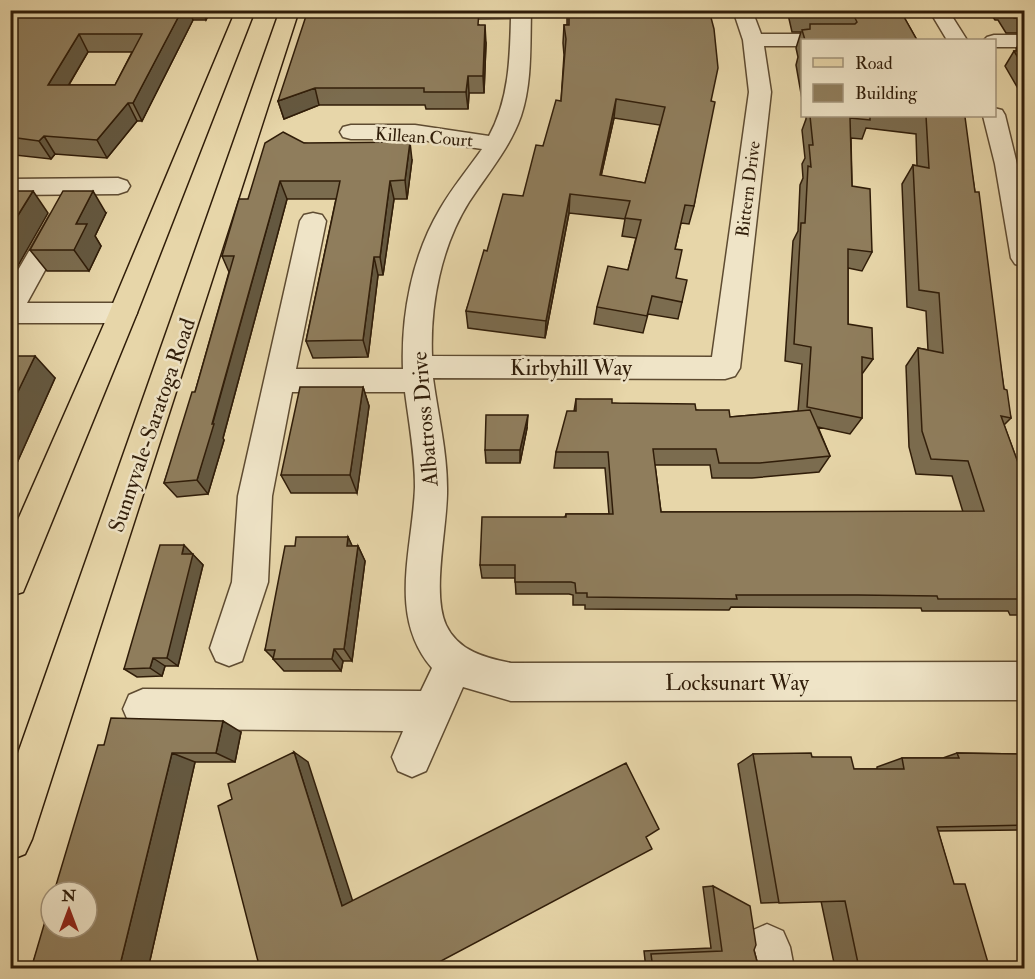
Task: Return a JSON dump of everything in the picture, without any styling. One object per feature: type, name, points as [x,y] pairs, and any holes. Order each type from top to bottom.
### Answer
[{"type":"main road","points":[[10,580],[123,313],[246,10]]},
{"type":"main road","name":"Sunnyvale-Saratoga Road","points":[[10,839],[290,10]]},
{"type":"street","name":"Bittern Drive","points":[[725,368],[760,92],[753,40],[742,10]]},
{"type":"street","points":[[938,10],[956,39]]},
{"type":"street","points":[[420,13],[520,11]]},
{"type":"street","name":"Albatross Drive","points":[[453,663],[438,647],[429,630],[425,607],[424,582],[431,486],[418,374],[417,337],[428,271],[438,241],[454,206],[496,144],[517,95],[520,68],[520,11]]},
{"type":"street","points":[[66,23],[92,17],[162,18]]},
{"type":"street","points":[[753,40],[801,40]]},
{"type":"street","points":[[996,41],[1024,41]]},
{"type":"street","points":[[994,117],[1016,165],[1024,258]]},
{"type":"street","name":"Killean Court","points":[[351,132],[415,132],[496,144]]},
{"type":"street","points":[[10,187],[118,186]]},
{"type":"street","points":[[63,213],[10,311],[123,313]]},
{"type":"street","points":[[229,648],[250,582],[255,496],[313,221]]},
{"type":"street","name":"Kirbyhill Way","points":[[279,381],[418,374],[725,368]]},
{"type":"street","points":[[412,756],[453,663]]},
{"type":"street","name":"Locksunart Way","points":[[453,663],[476,675],[511,682],[1024,681]]},
{"type":"street","points":[[143,709],[433,711]]},
{"type":"building","points":[[161,10],[182,10],[133,103],[128,103],[97,140],[44,136],[39,141],[10,137],[10,14],[151,15]],"holes":[[[79,34],[142,34],[115,85],[48,85]]]},
{"type":"building","points":[[316,10],[479,10],[478,25],[485,25],[483,76],[468,76],[466,92],[424,92],[424,88],[315,88],[278,101],[306,16]]},
{"type":"building","points":[[569,10],[709,10],[714,29],[718,68],[711,101],[715,102],[694,206],[685,205],[675,249],[682,250],[676,278],[687,280],[682,302],[652,296],[647,316],[597,307],[608,266],[628,270],[641,220],[625,218],[630,201],[570,194],[546,321],[466,311],[484,250],[487,251],[503,194],[523,196],[536,145],[543,146],[556,100],[561,101],[566,39],[564,25],[569,25]],"holes":[[[616,99],[665,107],[645,183],[600,175]]]},
{"type":"building","points":[[797,10],[900,10],[916,39],[805,39],[802,30],[810,29],[810,24],[855,24],[857,22],[854,16],[845,13],[798,13]]},
{"type":"building","points":[[1010,10],[1024,10],[1024,18],[1014,18]]},
{"type":"building","points":[[1014,51],[1024,51],[1024,68]]},
{"type":"building","points":[[810,117],[870,117],[870,120],[850,118],[852,186],[870,189],[872,252],[848,249],[848,324],[872,328],[873,359],[862,357],[862,418],[807,407],[811,347],[794,344],[801,223],[805,223],[808,166],[811,167],[809,145],[813,145]]},
{"type":"building","points":[[926,117],[965,117],[975,192],[979,192],[1004,389],[1007,390],[1011,418],[1001,416],[1024,479],[1024,599],[938,599],[937,596],[858,595],[736,595],[737,599],[587,597],[587,593],[576,593],[575,583],[571,582],[515,582],[515,565],[480,565],[482,517],[566,517],[566,514],[613,514],[608,452],[556,452],[567,411],[576,411],[576,399],[612,399],[612,403],[695,404],[696,410],[729,410],[730,417],[810,410],[830,456],[760,463],[719,463],[716,449],[653,449],[661,512],[984,511],[968,461],[931,459],[922,431],[918,348],[943,353],[939,293],[919,290],[913,165],[929,168]]},
{"type":"building","points":[[283,132],[304,143],[410,142],[405,180],[390,181],[380,257],[374,257],[363,340],[306,341],[340,181],[280,181],[197,480],[164,483],[192,392],[195,392],[234,256],[222,256],[239,199],[248,199],[265,143]]},
{"type":"building","points":[[10,191],[33,191],[10,228]]},
{"type":"building","points":[[63,191],[93,191],[76,224],[87,224],[74,250],[30,250]]},
{"type":"building","points":[[10,356],[35,356],[10,408]]},
{"type":"building","points":[[300,387],[363,387],[350,475],[281,475]]},
{"type":"building","points":[[486,415],[528,415],[520,450],[485,450]]},
{"type":"building","points":[[296,537],[348,537],[347,546],[358,546],[344,649],[334,649],[332,659],[273,659],[275,650],[265,650],[285,546],[295,546]]},
{"type":"building","points":[[160,545],[184,545],[182,554],[193,554],[167,658],[153,658],[150,668],[124,669]]},
{"type":"building","points":[[111,718],[223,721],[216,753],[172,753],[119,969],[31,969],[40,940],[99,940],[99,880],[58,880],[98,745],[104,745]]},
{"type":"building","points":[[294,752],[342,906],[626,763],[659,829],[646,837],[652,849],[426,969],[260,969],[218,806],[232,799],[228,784]]},
{"type":"building","points":[[811,753],[812,757],[851,757],[854,769],[904,769],[902,758],[959,758],[957,753],[1024,754],[1024,825],[937,827],[954,884],[965,884],[989,966],[978,967],[978,969],[859,968],[845,901],[779,903],[753,754]]},
{"type":"building","points":[[713,886],[750,906],[756,945],[754,950],[759,969],[653,969],[651,954],[722,951]]}]
